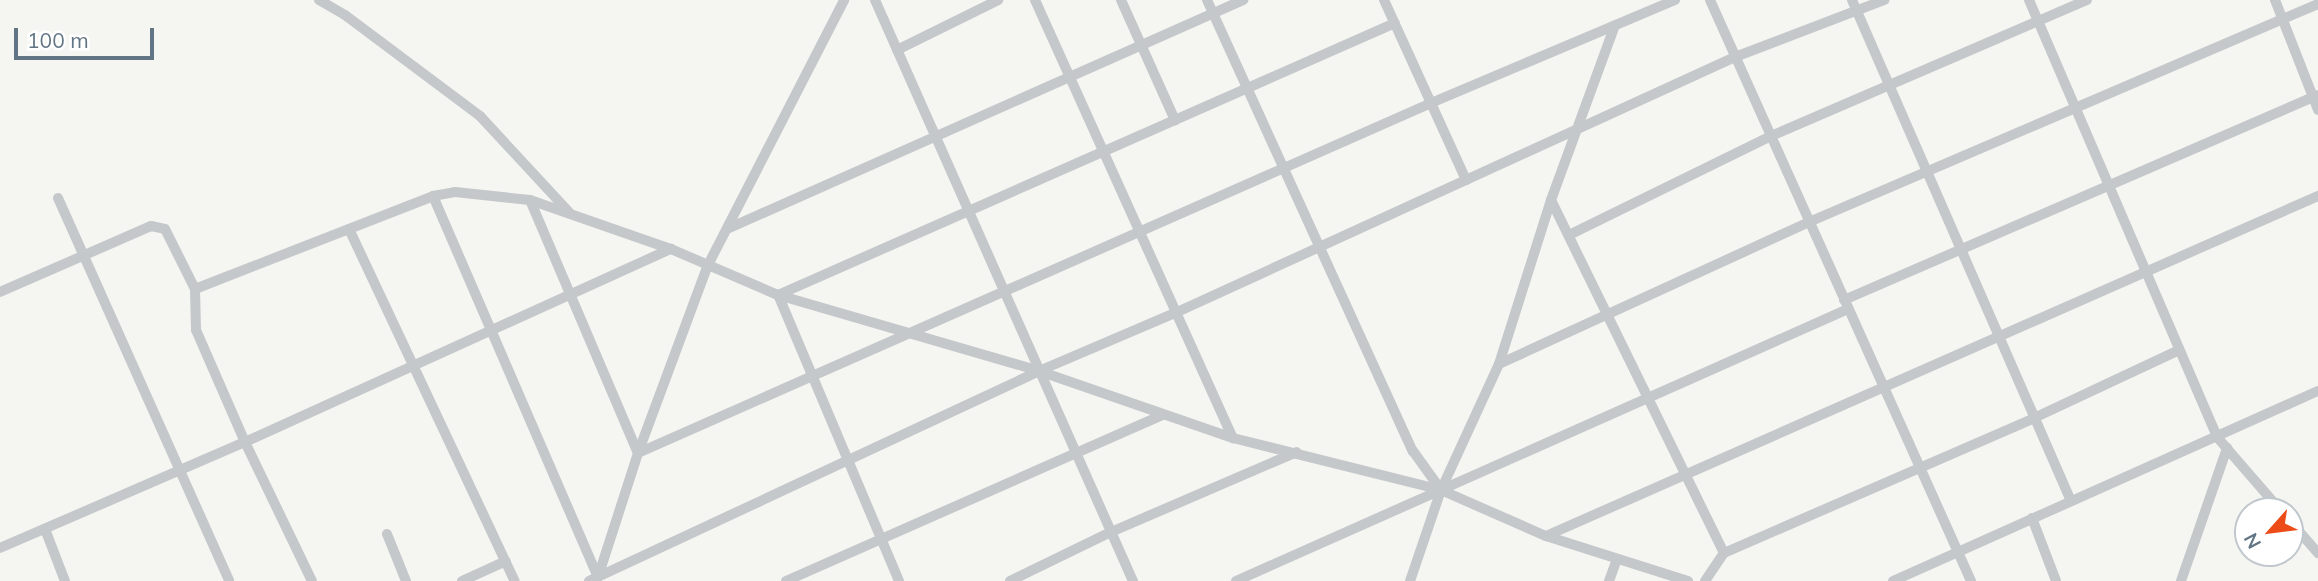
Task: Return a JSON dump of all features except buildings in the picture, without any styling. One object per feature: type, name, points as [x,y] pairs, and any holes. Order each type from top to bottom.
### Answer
[{"type":"street","points":[[319,0],[345,15],[481,116],[569,212]]},
{"type":"street","points":[[594,579],[708,265],[844,0]]},
{"type":"street","points":[[875,0],[1133,581]]},
{"type":"street","points":[[897,50],[998,0]]},
{"type":"street","points":[[1035,0],[1233,438]]},
{"type":"street","points":[[1121,0],[1175,120]]},
{"type":"street","points":[[1207,0],[1413,451],[1440,490]]},
{"type":"street","points":[[727,229],[1244,0]]},
{"type":"street","points":[[1384,0],[1466,180]]},
{"type":"street","points":[[638,453],[1431,103],[1675,0]]},
{"type":"street","points":[[1710,0],[1971,581]]},
{"type":"street","points":[[1852,0],[2071,501]]},
{"type":"street","points":[[594,579],[1039,371],[1175,313],[1735,57],[1884,0]]},
{"type":"street","points":[[2029,0],[2217,437],[2269,497]]},
{"type":"street","points":[[1569,234],[1771,136],[2087,0]]},
{"type":"street","points":[[2275,0],[2315,96],[2318,110]]},
{"type":"street","points":[[1499,364],[1809,222],[2318,4]]},
{"type":"street","points":[[778,295],[1395,23]]},
{"type":"street","points":[[1410,581],[1440,490],[1499,364],[1551,201],[1615,25]]},
{"type":"street","points":[[1236,581],[1648,398],[1961,250],[2315,96]]},
{"type":"street","points":[[195,289],[433,196],[456,191],[530,200],[671,249],[778,295],[1039,371],[1233,438],[1440,490],[1546,536],[1688,581]]},
{"type":"street","points":[[433,196],[594,579]]},
{"type":"street","points":[[1546,536],[2318,196]]},
{"type":"street","points":[[58,198],[229,581]]},
{"type":"street","points":[[530,200],[638,453]]},
{"type":"street","points":[[1551,201],[1724,552]]},
{"type":"street","points":[[0,292],[151,226],[165,229],[195,289],[195,330],[312,581]]},
{"type":"street","points":[[349,229],[515,581]]},
{"type":"street","points":[[0,548],[245,442],[671,249]]},
{"type":"street","points":[[778,295],[899,581]]},
{"type":"street","points":[[1705,581],[1724,552],[2034,418],[2179,350]]},
{"type":"street","points":[[1893,581],[2318,391]]},
{"type":"street","points":[[786,581],[1162,415]]},
{"type":"street","points":[[2181,581],[2227,448]]},
{"type":"street","points":[[1010,581],[1111,533],[1297,452]]},
{"type":"street","points":[[2032,518],[2056,581]]},
{"type":"street","points":[[45,529],[65,581]]},
{"type":"street","points":[[387,534],[406,581]]},
{"type":"street","points":[[2304,538],[2318,554]]},
{"type":"street","points":[[1609,581],[1617,559]]},
{"type":"street","points":[[462,581],[506,561]]}]
